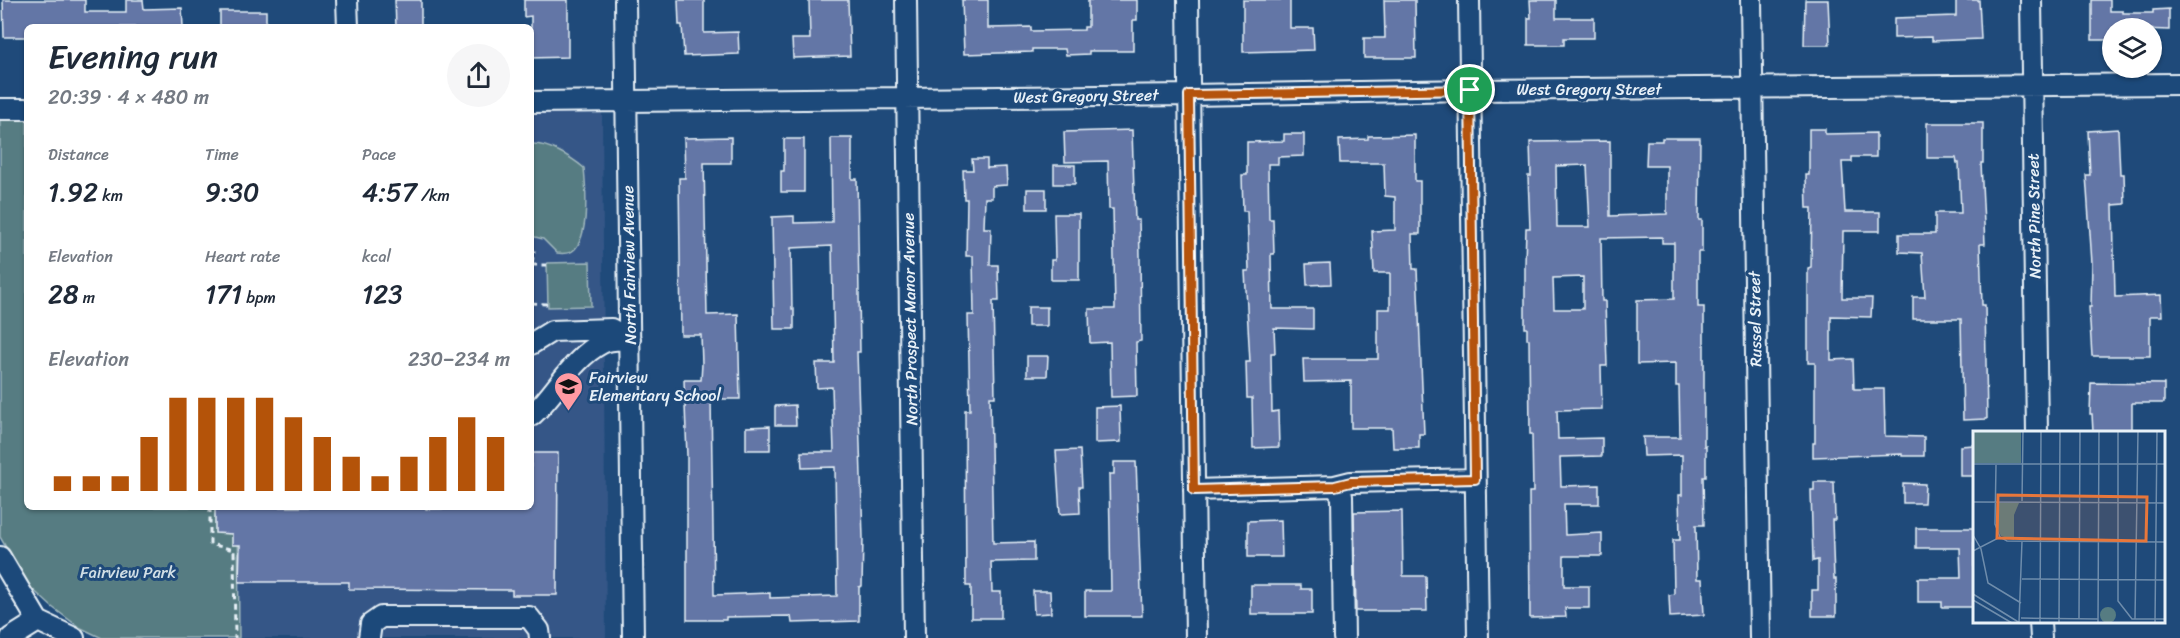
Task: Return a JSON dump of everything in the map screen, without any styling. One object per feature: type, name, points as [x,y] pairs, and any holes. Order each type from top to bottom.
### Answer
[{"type":"street","points":[[347,0],[348,24]]},
{"type":"street","name":"North Fairview Avenue","points":[[625,0],[633,638]]},
{"type":"street","name":"North Prospect Manor Avenue","points":[[906,0],[914,638]]},
{"type":"street","points":[[1188,0],[1196,638]]},
{"type":"street","points":[[1469,0],[1478,638]]},
{"type":"street","name":"Russel Street","points":[[1751,0],[1760,638]]},
{"type":"street","name":"North Pine Street","points":[[2031,0],[2037,431]]},
{"type":"street","name":"West Gregory Street","points":[[534,102],[2180,84]]},
{"type":"street","points":[[0,109],[24,109]]},
{"type":"street","points":[[534,342],[552,331],[611,329],[630,339]]},
{"type":"street","points":[[534,413],[546,403],[571,368],[603,342],[630,339]]},
{"type":"street","points":[[1194,490],[1335,486],[1351,482],[1475,479]]},
{"type":"street","points":[[1335,486],[1342,496],[1344,638]]},
{"type":"street","points":[[0,557],[38,621],[74,638]]},
{"type":"street","points":[[369,638],[371,624],[381,617],[529,617],[538,630],[540,638]]},
{"type":"street","points":[[11,638],[38,621]]},
{"type":"path","points":[[534,265],[547,265]]},
{"type":"path","points":[[534,303],[547,304]]},
{"type":"path","points":[[210,510],[210,544],[234,550],[235,638]]},
{"type":"shaded area","name":"Fairview Elementary School","points":[[602,112],[606,638],[239,638],[238,510],[534,510],[534,113]]},
{"type":"green space","name":"Fairview Park","points":[[0,118],[24,118],[24,510],[238,510],[239,638],[102,638],[79,627],[28,585],[0,537]]},
{"type":"green space","points":[[534,144],[559,152],[584,168],[585,222],[575,249],[569,253],[557,253],[543,239],[534,237]]},
{"type":"green space","points":[[590,262],[591,306],[548,307],[547,263]]},
{"type":"building","points":[[3,0],[85,0],[85,12],[126,12],[126,0],[143,0],[144,9],[182,8],[183,24],[24,24],[24,37],[4,37]]},
{"type":"building","points":[[395,0],[421,0],[421,24],[396,24]]},
{"type":"building","points":[[524,0],[568,0],[568,57],[534,58],[534,24],[531,24],[531,16],[524,17]]},
{"type":"building","points":[[678,0],[704,0],[704,33],[738,32],[739,54],[684,56]]},
{"type":"building","points":[[809,0],[848,0],[850,56],[793,58],[792,39],[810,39]]},
{"type":"building","points":[[962,0],[988,0],[988,28],[1031,27],[1031,31],[1084,30],[1084,27],[1088,27],[1088,0],[1137,0],[1137,20],[1133,20],[1133,51],[1089,51],[1089,54],[1066,55],[1065,49],[1032,49],[1032,52],[964,54]]},
{"type":"building","points":[[1243,0],[1290,0],[1290,28],[1313,28],[1314,50],[1243,52]]},
{"type":"building","points":[[1384,0],[1415,0],[1416,58],[1364,58],[1364,38],[1385,38]]},
{"type":"building","points":[[1530,0],[1556,0],[1556,18],[1594,18],[1594,38],[1564,38],[1564,45],[1528,45]]},
{"type":"building","points":[[1805,0],[1828,0],[1830,45],[1804,45]]},
{"type":"building","points":[[1956,0],[1979,0],[1981,39],[1932,41],[1932,37],[1894,38],[1894,18],[1956,16]]},
{"type":"building","points":[[2092,0],[2110,0],[2110,11],[2123,11],[2123,13],[2153,13],[2153,10],[2169,9],[2169,30],[2162,30],[2162,18],[2102,18],[2102,40],[2092,40]]},
{"type":"building","points":[[220,11],[266,11],[266,24],[220,24]]},
{"type":"building","points":[[1927,123],[1983,123],[1983,163],[1981,163],[1985,244],[1980,244],[1982,305],[1985,305],[1987,419],[1963,420],[1961,319],[1913,319],[1913,297],[1925,297],[1922,253],[1899,252],[1899,234],[1935,234],[1935,213],[1961,213],[1959,163],[1956,158],[1927,158]]},
{"type":"building","points":[[1809,129],[1825,129],[1825,134],[1876,133],[1876,157],[1852,157],[1852,162],[1842,162],[1845,212],[1880,212],[1880,231],[1843,231],[1842,298],[1872,298],[1871,317],[1831,316],[1831,360],[1853,359],[1854,389],[1884,389],[1885,436],[1924,437],[1924,456],[1902,456],[1902,454],[1813,457],[1815,363],[1808,363],[1808,268],[1811,267],[1812,208],[1807,208],[1806,175],[1809,175]]},
{"type":"building","points":[[2118,129],[2120,174],[2124,174],[2125,204],[2113,205],[2115,297],[2161,295],[2162,316],[2150,316],[2150,356],[2092,356],[2089,307],[2091,307],[2092,263],[2086,175],[2090,175],[2088,131]]},
{"type":"building","points":[[1132,130],[1135,220],[1139,220],[1140,256],[1141,341],[1136,342],[1137,396],[1111,397],[1110,342],[1090,343],[1089,309],[1115,309],[1113,209],[1109,209],[1108,161],[1065,162],[1064,132]]},
{"type":"building","points":[[1284,134],[1304,134],[1304,156],[1278,157],[1278,164],[1268,164],[1269,219],[1273,219],[1274,254],[1271,254],[1272,309],[1313,309],[1313,329],[1274,328],[1275,353],[1271,353],[1272,412],[1278,411],[1279,447],[1253,448],[1252,398],[1247,398],[1246,362],[1250,362],[1245,271],[1249,271],[1247,211],[1243,211],[1242,175],[1247,175],[1247,142],[1284,141]]},
{"type":"building","points":[[1415,135],[1415,181],[1420,181],[1420,234],[1412,234],[1413,269],[1417,269],[1424,434],[1419,434],[1419,448],[1393,448],[1392,428],[1351,428],[1351,381],[1304,382],[1303,359],[1378,359],[1378,309],[1390,309],[1390,273],[1374,273],[1372,231],[1395,230],[1395,197],[1385,196],[1384,163],[1340,163],[1339,140],[1368,139],[1368,136]]},
{"type":"building","points":[[731,137],[731,163],[704,163],[707,315],[738,314],[740,399],[711,399],[714,595],[770,593],[770,598],[837,596],[835,467],[802,468],[801,452],[834,452],[832,387],[817,388],[816,363],[834,363],[832,246],[791,248],[794,329],[774,329],[772,217],[794,216],[794,223],[832,222],[831,138],[852,138],[852,179],[857,179],[860,352],[857,352],[863,538],[859,621],[792,623],[791,616],[687,620],[687,456],[684,380],[701,380],[702,364],[701,335],[681,335],[679,178],[685,178],[684,138]]},
{"type":"building","points":[[1662,138],[1700,138],[1699,220],[1702,220],[1702,252],[1698,252],[1698,307],[1704,307],[1706,477],[1703,477],[1704,525],[1696,525],[1697,579],[1702,579],[1704,615],[1670,617],[1669,595],[1674,594],[1673,540],[1680,540],[1679,495],[1682,495],[1682,455],[1644,456],[1643,437],[1680,437],[1676,363],[1637,364],[1637,300],[1674,299],[1674,243],[1662,243],[1662,237],[1601,238],[1602,301],[1605,301],[1607,366],[1601,366],[1602,409],[1557,410],[1558,439],[1602,438],[1602,456],[1560,457],[1561,486],[1599,485],[1599,504],[1564,504],[1565,535],[1602,533],[1602,556],[1564,556],[1564,586],[1589,586],[1589,608],[1565,608],[1566,617],[1530,618],[1529,492],[1533,492],[1529,339],[1527,339],[1527,328],[1525,328],[1525,265],[1526,228],[1530,228],[1528,176],[1531,176],[1530,142],[1610,141],[1610,216],[1667,214],[1667,166],[1646,166],[1647,141],[1662,141]],"holes":[[[1587,165],[1590,227],[1557,227],[1556,166]],[[1583,277],[1583,309],[1554,309],[1553,278]]]},
{"type":"building","points":[[784,139],[804,139],[804,192],[781,192],[781,171],[784,171]]},
{"type":"building","points":[[972,159],[987,159],[987,168],[1006,167],[1007,185],[992,186],[992,198],[985,198],[984,228],[991,228],[990,265],[998,265],[999,301],[993,301],[995,397],[990,397],[993,543],[1034,542],[1034,561],[991,562],[992,592],[1001,592],[1001,618],[971,618],[971,586],[966,586],[965,410],[970,410],[968,315],[974,315],[973,256],[966,256],[967,199],[964,199],[963,170],[973,170]]},
{"type":"building","points":[[1054,165],[1075,165],[1075,184],[1054,184]]},
{"type":"building","points":[[1027,189],[1046,189],[1046,209],[1027,209]]},
{"type":"building","points":[[1054,214],[1079,214],[1079,280],[1051,280],[1051,260],[1055,260]]},
{"type":"building","points":[[1330,263],[1331,284],[1307,285],[1306,264]]},
{"type":"building","points":[[1028,307],[1047,307],[1047,326],[1028,326]]},
{"type":"building","points":[[1027,356],[1048,356],[1047,376],[1027,376]]},
{"type":"building","points":[[2091,383],[2164,384],[2164,403],[2132,403],[2132,431],[2093,431],[2092,414],[2090,414]]},
{"type":"building","points":[[795,405],[796,425],[775,425],[775,406]]},
{"type":"building","points":[[1120,406],[1121,442],[1095,443],[1095,407]]},
{"type":"building","points":[[770,426],[770,450],[746,450],[746,427]]},
{"type":"building","points":[[1973,445],[1973,476],[1960,476],[1960,446]]},
{"type":"building","points":[[1080,450],[1082,487],[1079,487],[1080,513],[1060,514],[1056,451]]},
{"type":"building","points":[[534,453],[558,453],[557,595],[512,595],[512,590],[349,589],[349,582],[239,582],[240,545],[232,545],[232,534],[215,533],[215,510],[534,510]]},
{"type":"building","points":[[1114,462],[1136,462],[1142,616],[1085,616],[1085,591],[1111,591],[1109,474],[1114,474]]},
{"type":"building","points":[[1814,482],[1834,482],[1835,520],[1832,520],[1836,616],[1812,616],[1812,590],[1818,590],[1818,560],[1813,561],[1811,490],[1814,490]]},
{"type":"building","points":[[1903,483],[1925,484],[1924,503],[1903,503]]},
{"type":"building","points":[[1402,511],[1403,576],[1426,576],[1427,611],[1356,611],[1354,512]]},
{"type":"building","points":[[1281,520],[1282,557],[1248,557],[1248,521]]},
{"type":"building","points":[[1916,528],[1973,528],[1973,607],[1942,607],[1942,602],[1918,602],[1918,578],[1961,578],[1960,548],[1916,548]]},
{"type":"building","points":[[1251,585],[1301,585],[1301,589],[1312,589],[1312,614],[1251,614]]},
{"type":"building","points":[[1033,591],[1050,591],[1051,613],[1034,614]]},
{"type":"place","name":"Fairview Elementary School","points":[[568,412]]},
{"type":"route","points":[[1470,90],[1475,479],[1351,482],[1335,486],[1194,490],[1189,95],[1470,90]]}]
